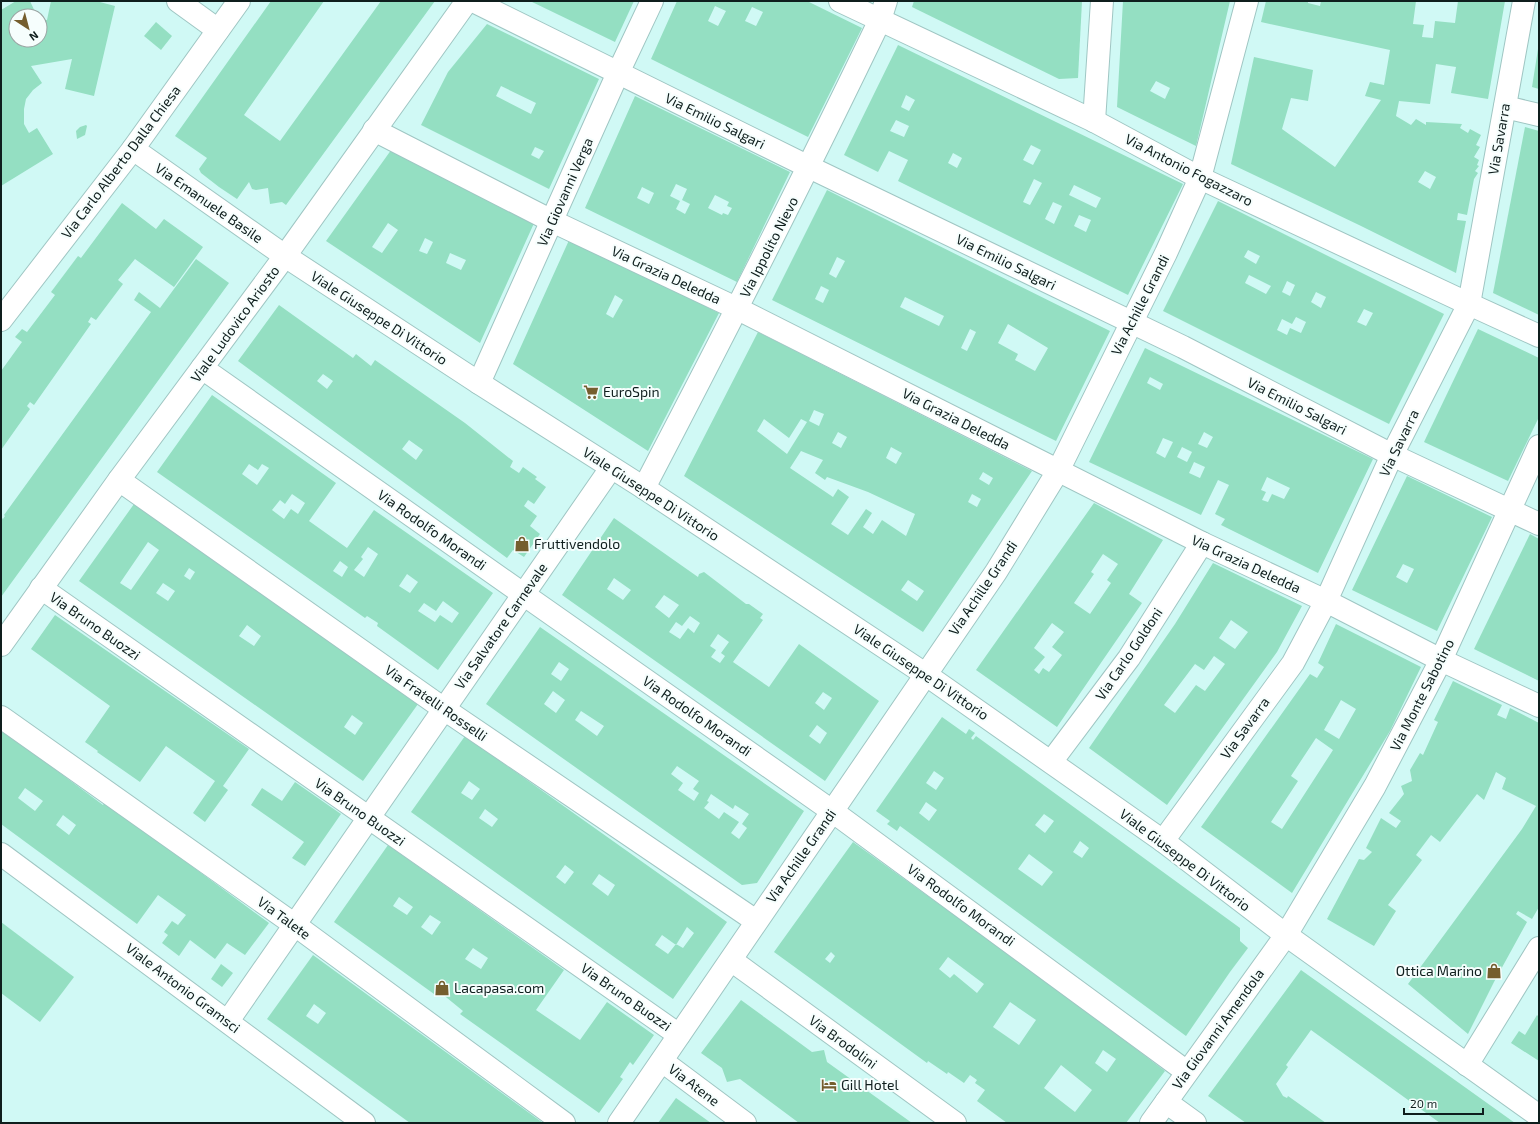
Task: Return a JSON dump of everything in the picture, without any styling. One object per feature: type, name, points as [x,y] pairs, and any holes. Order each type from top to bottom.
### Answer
[{"type":"street","points":[[178,1],[218,30]]},
{"type":"street","name":"Via Carlo Alberto Dalla Chiesa","points":[[1,320],[8,295],[133,149],[239,1]]},
{"type":"street","name":"Viale Ludovico Ariosto","points":[[1,645],[119,480],[285,256],[467,1]]},
{"type":"street","name":"Via Emilio Salgari","points":[[473,1],[809,167],[1130,323],[1184,347],[1392,455],[1539,524]]},
{"type":"street","name":"Via Giovanni Verga","points":[[479,383],[618,73],[652,1]]},
{"type":"street","name":"Via Antonio Fogazzaro","points":[[840,1],[883,11],[1200,178],[1539,336]]},
{"type":"street","points":[[1094,121],[1102,1]]},
{"type":"street","name":"Via Achille Grandi","points":[[619,1123],[996,572],[1058,471],[1166,253],[1200,178],[1247,1]]},
{"type":"street","name":"Via Savarra","points":[[1163,841],[1293,663],[1326,601],[1392,455],[1469,304],[1524,1]]},
{"type":"street","name":"Via Ippolito Nievo","points":[[644,488],[738,309],[809,167],[883,11]]},
{"type":"street","points":[[1505,107],[1539,115]]},
{"type":"street","name":"Via Grazia Deledda","points":[[374,130],[552,221],[738,309],[1202,544],[1326,601],[1441,660],[1539,706]]},
{"type":"street","name":"Via Emanuele Basile","points":[[133,149],[285,256]]},
{"type":"street","name":"Viale Giuseppe Di Vittorio","points":[[285,256],[479,383],[644,488],[925,674],[1163,841],[1286,935],[1539,1116]]},
{"type":"street","name":"Via Rodolfo Morandi","points":[[202,368],[832,810],[1187,1072]]},
{"type":"street","name":"Via Monte Sabotino","points":[[1286,935],[1375,786],[1441,660],[1539,446]]},
{"type":"street","name":"Via Salvatore Carnevale","points":[[228,1021],[611,468]]},
{"type":"street","name":"Via Fratelli Rosselli","points":[[119,480],[444,709],[756,921]]},
{"type":"street","name":"Via Carlo Goldoni","points":[[1051,762],[1129,658],[1202,544]]},
{"type":"street","name":"Via Bruno Buozzi","points":[[41,588],[679,1035]]},
{"type":"street","name":"Via Talete","points":[[1,717],[294,925],[564,1123]]},
{"type":"street","name":"Viale Antonio Gramsci","points":[[1,854],[364,1123]]},
{"type":"street","name":"Via Giovanni Amendola","points":[[1151,1123],[1286,935]]},
{"type":"street","points":[[1467,1065],[1539,948]]},
{"type":"street","name":"Via Brodolini","points":[[731,960],[954,1123]]},
{"type":"street","name":"Via Atene","points":[[662,1061],[745,1123]]},
{"type":"street","points":[[1166,1102],[1195,1123]]},
{"type":"building","points":[[16,1],[30,1],[33,8],[8,8],[8,48],[48,48],[48,15],[51,1],[96,1],[115,6],[94,96],[65,89],[72,59],[31,66],[42,83],[33,90],[26,99],[24,124],[29,133],[37,128],[53,154],[1,186],[1,10]]},
{"type":"building","points":[[271,1],[324,1],[244,115],[280,141],[381,1],[435,1],[286,205],[282,202],[270,204],[268,188],[256,190],[252,189],[249,182],[237,199],[201,173],[199,169],[207,158],[175,136]]},
{"type":"building","points":[[530,1],[634,1],[615,42]]},
{"type":"building","points":[[677,1],[807,1],[862,28],[808,137],[651,59]],"holes":[[[715,6],[726,11],[718,26],[708,21]],[[752,7],[763,12],[756,26],[745,21]]]},
{"type":"building","points":[[914,1],[1082,1],[1078,78],[1059,79],[912,7]]},
{"type":"building","points":[[1123,1],[1230,1],[1196,146],[1117,107]],"holes":[[[1156,81],[1170,88],[1165,99],[1150,91]]]},
{"type":"building","points":[[1266,1],[1308,1],[1308,3],[1320,6],[1321,1],[1416,1],[1413,24],[1424,25],[1422,37],[1433,38],[1435,21],[1455,23],[1458,1],[1505,1],[1488,99],[1451,93],[1456,67],[1436,64],[1430,104],[1399,101],[1396,116],[1411,125],[1416,119],[1426,125],[1426,122],[1462,124],[1460,128],[1468,133],[1470,129],[1481,135],[1476,145],[1480,147],[1474,157],[1479,160],[1477,165],[1479,166],[1475,171],[1478,173],[1474,179],[1467,215],[1458,213],[1457,220],[1466,221],[1456,273],[1231,164],[1254,57],[1313,70],[1308,101],[1291,98],[1282,129],[1335,167],[1381,100],[1365,96],[1370,82],[1384,85],[1390,50],[1261,22]],"holes":[[[1425,171],[1436,177],[1430,189],[1418,182]]]},
{"type":"building","points":[[156,22],[172,36],[161,50],[144,36]]},
{"type":"building","points":[[487,24],[599,79],[549,189],[421,125],[448,72]],"holes":[[[501,86],[536,103],[531,114],[496,96]],[[535,147],[544,151],[539,159],[531,155]]]},
{"type":"building","points":[[898,45],[1183,184],[1128,295],[898,181],[908,160],[889,151],[878,172],[844,155]],"holes":[[[906,95],[915,100],[909,111],[901,107]],[[896,120],[909,126],[904,137],[890,131]],[[1031,145],[1041,150],[1033,165],[1023,160]],[[953,153],[962,158],[957,168],[948,163]],[[1034,179],[1042,183],[1030,205],[1023,202]],[[1074,185],[1101,198],[1096,208],[1069,195]],[[1053,202],[1062,206],[1054,224],[1045,219]],[[1079,215],[1091,220],[1086,232],[1074,226]]]},
{"type":"building","points":[[1539,49],[1539,89],[1532,87]]},
{"type":"building","points":[[635,96],[790,172],[737,282],[585,208]],"holes":[[[676,184],[687,189],[682,200],[690,204],[685,214],[676,209],[680,201],[670,196]],[[642,187],[654,193],[649,204],[637,198]],[[715,195],[729,202],[727,206],[732,208],[728,215],[723,213],[722,215],[708,208]]]},
{"type":"building","points":[[86,125],[85,135],[77,139],[76,131],[80,127]]},
{"type":"building","points":[[1525,127],[1539,131],[1539,315],[1493,293]]},
{"type":"building","points":[[394,146],[535,221],[480,343],[326,241]],"holes":[[[388,223],[398,230],[382,253],[372,247]],[[425,238],[433,242],[427,254],[419,251]],[[450,253],[466,260],[461,270],[446,263]]]},
{"type":"building","points":[[827,190],[1110,331],[1056,441],[772,300]],"holes":[[[837,257],[845,261],[836,278],[829,274]],[[821,286],[829,290],[823,303],[815,299]],[[905,297],[944,316],[939,326],[900,307]],[[1008,324],[1048,348],[1035,371],[1015,360],[1018,354],[998,343]],[[970,329],[976,332],[967,351],[961,348]]]},
{"type":"building","points":[[1218,201],[1444,314],[1389,424],[1163,311]],"holes":[[[1248,250],[1260,256],[1256,264],[1244,257]],[[1249,275],[1271,286],[1266,294],[1245,283]],[[1287,281],[1295,285],[1290,296],[1282,292]],[[1316,292],[1326,297],[1321,308],[1311,302]],[[1364,309],[1373,313],[1366,326],[1357,322]],[[1296,317],[1306,322],[1301,333],[1290,328],[1287,335],[1277,330],[1282,319],[1292,324]]]},
{"type":"building","points":[[122,203],[156,229],[164,219],[203,247],[174,287],[135,259],[118,280],[123,284],[96,320],[91,317],[88,322],[91,324],[34,405],[30,402],[27,406],[30,409],[1,450],[1,371],[22,342],[15,337],[22,329],[27,332],[55,295],[51,292],[78,256],[81,258]]},
{"type":"building","points":[[570,238],[719,313],[648,451],[513,364]],"holes":[[[615,295],[623,300],[613,318],[606,314]]]},
{"type":"building","points":[[196,259],[229,283],[1,597],[1,517],[3,519],[5,516],[4,515],[151,312],[134,300],[139,292],[160,308]]},
{"type":"building","points":[[279,305],[353,358],[356,354],[371,366],[375,360],[465,423],[513,461],[510,467],[519,473],[523,467],[537,477],[535,479],[546,487],[534,504],[528,500],[524,506],[537,516],[530,526],[540,534],[524,557],[513,550],[507,558],[238,361]],"holes":[[[323,374],[333,381],[327,389],[317,381]],[[409,440],[423,450],[416,460],[402,449]]]},
{"type":"building","points":[[1478,329],[1539,358],[1539,417],[1508,481],[1424,442]]},
{"type":"building","points":[[758,332],[1032,471],[923,632],[684,476]],"holes":[[[814,410],[824,414],[819,426],[809,421]],[[764,419],[789,438],[801,419],[807,422],[787,454],[757,431]],[[838,432],[847,437],[841,448],[832,443]],[[891,447],[902,453],[896,464],[886,458]],[[801,451],[823,460],[815,473],[825,480],[827,477],[868,492],[915,514],[906,536],[882,520],[873,534],[863,527],[872,513],[866,509],[848,535],[831,524],[849,497],[838,489],[833,497],[790,468]],[[983,472],[993,478],[989,485],[979,479]],[[972,494],[981,499],[977,507],[968,502]],[[908,580],[924,591],[917,601],[901,590]]]},
{"type":"building","points":[[1145,348],[1373,459],[1318,573],[1221,525],[1225,519],[1215,514],[1229,485],[1218,480],[1201,515],[1089,462]],"holes":[[[1150,377],[1163,384],[1160,390],[1147,383]],[[1204,432],[1213,437],[1207,448],[1198,444]],[[1163,438],[1173,442],[1165,458],[1156,453]],[[1182,447],[1192,452],[1187,462],[1177,457]],[[1194,462],[1205,467],[1200,478],[1189,473]],[[1267,477],[1290,488],[1284,499],[1272,494],[1268,502],[1262,500],[1266,492],[1261,490]]]},
{"type":"building","points":[[212,395],[336,483],[309,521],[347,548],[374,510],[493,593],[438,670],[377,626],[378,623],[367,616],[365,618],[157,472]],"holes":[[[249,464],[258,470],[262,464],[269,468],[257,485],[242,474]],[[292,494],[305,503],[298,514],[291,509],[284,519],[272,510],[280,500],[285,504]],[[368,547],[378,554],[364,577],[354,570],[363,559],[361,557]],[[340,561],[348,567],[342,577],[333,571]],[[407,574],[418,582],[410,593],[399,586]],[[443,601],[459,613],[452,623],[440,615],[435,622],[418,611],[424,603],[436,611]]]},
{"type":"building","points":[[1407,476],[1492,517],[1437,631],[1352,590]],"holes":[[[1403,564],[1414,569],[1407,583],[1396,577]]]},
{"type":"building","points":[[1094,503],[1163,540],[1129,594],[1142,603],[1057,727],[976,670]],"holes":[[[1103,554],[1118,564],[1107,580],[1111,583],[1090,614],[1074,603],[1094,574],[1091,572]],[[1052,623],[1064,632],[1052,647],[1062,655],[1049,672],[1043,668],[1039,674],[1034,670],[1045,657],[1034,648]]]},
{"type":"building","points":[[134,504],[418,704],[363,781],[79,581]],"holes":[[[148,542],[159,550],[131,590],[120,583]],[[189,568],[195,572],[190,580],[184,576]],[[163,583],[175,591],[168,601],[156,593]],[[247,625],[261,636],[254,646],[239,636]],[[352,715],[363,723],[355,735],[344,727]]]},
{"type":"building","points":[[614,518],[698,577],[699,574],[704,572],[746,604],[749,604],[763,614],[760,618],[763,620],[733,662],[769,687],[799,644],[879,701],[825,781],[562,595]],"holes":[[[614,578],[631,590],[623,600],[607,589]],[[664,595],[679,605],[669,618],[655,607]],[[690,616],[700,623],[694,633],[688,628],[680,639],[669,632],[676,622],[682,626]],[[718,634],[729,642],[721,653],[725,656],[720,663],[711,657],[716,650],[710,646]],[[823,692],[832,698],[824,710],[815,703]],[[817,725],[827,733],[820,744],[809,736]]]},
{"type":"building","points":[[1530,534],[1539,539],[1539,681],[1474,649]]},
{"type":"building","points":[[1213,563],[1302,606],[1277,652],[1167,805],[1089,748],[1175,624]],"holes":[[[1231,620],[1248,632],[1235,649],[1219,638]],[[1214,656],[1225,664],[1205,691],[1196,685],[1175,713],[1164,705],[1195,664],[1204,670]]]},
{"type":"building","points":[[55,615],[249,749],[223,786],[228,790],[205,822],[193,813],[215,781],[166,746],[140,782],[85,742],[110,706],[31,649]]},
{"type":"building","points":[[1336,624],[1421,667],[1390,731],[1292,893],[1201,827],[1310,674],[1317,678],[1324,667],[1318,663]],"holes":[[[1341,700],[1356,709],[1339,739],[1324,730]],[[1316,738],[1333,750],[1282,829],[1271,822],[1298,781],[1291,776]]]},
{"type":"building","points":[[540,627],[804,811],[757,883],[742,885],[486,704]],"holes":[[[559,662],[569,669],[561,681],[551,674]],[[553,691],[565,700],[556,713],[544,704]],[[581,711],[604,726],[597,736],[575,720]],[[677,766],[699,781],[693,789],[699,793],[694,801],[678,790],[683,783],[671,774]],[[711,794],[733,809],[735,805],[749,814],[742,824],[747,828],[739,839],[731,833],[739,822],[724,812],[719,819],[704,808],[709,802],[707,801]]]},
{"type":"building","points":[[1453,681],[1502,705],[1497,715],[1506,719],[1510,708],[1539,723],[1539,907],[1532,919],[1518,911],[1516,914],[1527,922],[1494,982],[1468,1034],[1408,984],[1522,829],[1536,806],[1502,789],[1506,778],[1496,772],[1484,800],[1477,794],[1440,842],[1431,835],[1416,855],[1422,860],[1388,905],[1396,911],[1374,946],[1327,919],[1359,859],[1364,860],[1372,852],[1366,848],[1381,818],[1396,828],[1401,821],[1389,813],[1404,794],[1401,786],[1412,781],[1410,770],[1420,753],[1423,755],[1438,722],[1434,720]]},
{"type":"building","points":[[942,717],[966,734],[969,729],[975,733],[971,738],[973,740],[976,736],[1240,928],[1240,941],[1248,948],[1186,1036],[900,826],[897,831],[887,824],[890,821],[876,811]],"holes":[[[934,771],[944,778],[936,790],[926,783]],[[926,802],[937,810],[929,821],[919,813]],[[1044,814],[1054,821],[1045,833],[1035,825]],[[1080,841],[1089,848],[1082,858],[1073,852]],[[1029,854],[1053,872],[1042,886],[1018,869]]]},
{"type":"building","points":[[1,729],[103,805],[105,802],[269,923],[245,955],[227,943],[215,959],[190,940],[179,956],[162,943],[168,935],[164,932],[172,921],[178,925],[186,915],[158,895],[137,924],[1,824]],"holes":[[[25,788],[43,801],[35,811],[18,798]],[[63,815],[76,825],[69,835],[56,825]]]},
{"type":"building","points":[[465,736],[727,922],[673,999],[411,812]],"holes":[[[469,781],[480,789],[472,800],[461,793]],[[485,809],[498,819],[492,827],[479,818]],[[565,865],[574,872],[565,884],[556,877]],[[599,874],[615,885],[608,896],[592,884]],[[687,927],[694,933],[683,948],[676,944]],[[662,935],[675,945],[668,954],[655,945]]]},
{"type":"building","points":[[295,782],[341,814],[305,866],[292,858],[304,842],[251,805],[262,788],[282,801]]},
{"type":"building","points":[[853,842],[1061,992],[1165,1071],[1126,1123],[1007,1123],[977,1101],[985,1090],[975,1083],[977,1080],[970,1075],[964,1083],[928,1061],[927,1063],[774,952]],"holes":[[[831,952],[835,956],[830,963],[825,959]],[[948,957],[984,984],[977,993],[954,974],[950,978],[939,969]],[[1010,1002],[1036,1020],[1019,1045],[993,1027]],[[1103,1050],[1116,1059],[1107,1072],[1095,1063]],[[1061,1065],[1092,1090],[1075,1112],[1044,1088]]]},
{"type":"building","points":[[388,845],[564,970],[536,1010],[580,1040],[607,1002],[654,1035],[633,1065],[630,1062],[620,1077],[623,1079],[599,1113],[460,1014],[463,1011],[441,993],[437,991],[434,994],[334,922]],"holes":[[[399,897],[413,907],[407,915],[393,906]],[[430,915],[441,922],[432,935],[421,927]],[[473,948],[488,958],[481,969],[465,959]]]},
{"type":"building","points":[[1,922],[74,977],[40,1022],[1,993]]},
{"type":"building","points":[[313,955],[543,1123],[410,1123],[267,1019]],"holes":[[[314,1004],[326,1013],[318,1024],[306,1016]]]},
{"type":"building","points":[[221,964],[233,973],[222,987],[211,979]]},
{"type":"building","points":[[1301,970],[1515,1123],[1440,1123],[1311,1030],[1286,1065],[1288,1067],[1276,1084],[1283,1096],[1287,1098],[1288,1096],[1326,1123],[1246,1123],[1208,1096]]},
{"type":"building","points":[[741,1000],[812,1052],[824,1050],[827,1062],[912,1123],[799,1123],[740,1079],[727,1082],[722,1068],[701,1053]]},
{"type":"building","points":[[1537,1015],[1539,1017],[1539,1061],[1511,1043],[1519,1031],[1525,1035]]},
{"type":"building","points":[[676,1098],[711,1123],[658,1123]]},
{"type":"place","name":"EuroSpin","points":[[591,392]]},
{"type":"place","name":"Fruttivendolo","points":[[522,544]]},
{"type":"place","name":"Ottica Marino","points":[[1494,971]]},
{"type":"place","name":"Lacapasa.com","points":[[442,988]]},
{"type":"place","name":"Gill Hotel","points":[[829,1085]]}]
